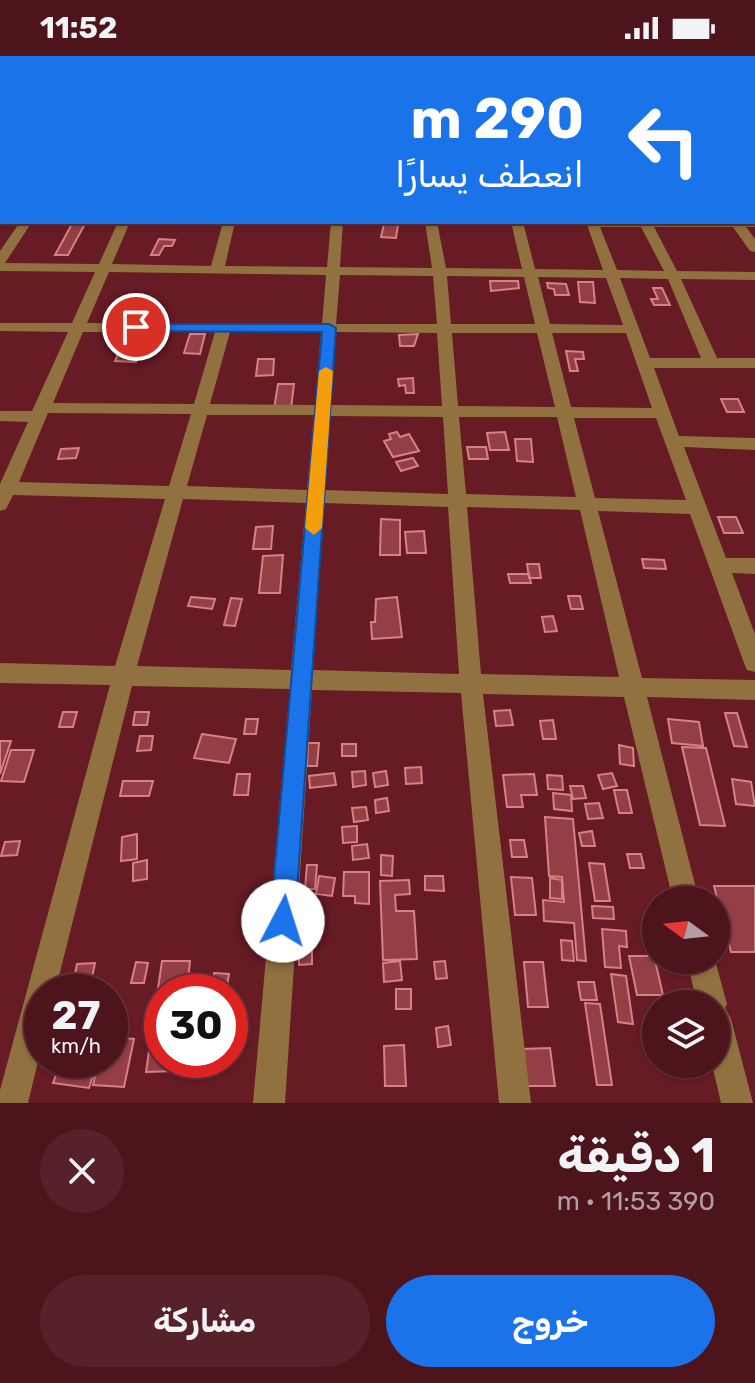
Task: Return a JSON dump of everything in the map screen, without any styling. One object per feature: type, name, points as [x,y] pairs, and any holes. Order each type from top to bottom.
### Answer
[{"type":"street","points":[[25,224],[0,264],[333,272],[755,276]]},
{"type":"street","points":[[123,224],[3,496],[176,493],[697,507]]},
{"type":"street","points":[[217,270],[228,224]]},
{"type":"street","points":[[269,1103],[337,224]]},
{"type":"street","points":[[431,224],[440,273],[452,411],[471,683],[515,1103]]},
{"type":"street","points":[[518,224],[682,886]]},
{"type":"street","points":[[593,224],[755,663]]},
{"type":"street","points":[[646,224],[673,276],[711,363]]},
{"type":"street","points":[[737,224],[755,248]]},
{"type":"street","points":[[0,327],[631,329]]},
{"type":"street","points":[[12,1103],[123,676],[224,328]]},
{"type":"street","points":[[644,363],[711,363],[752,367]]},
{"type":"street","points":[[0,416],[200,409],[662,413]]},
{"type":"street","points":[[673,441],[755,444]]},
{"type":"street","points":[[719,565],[755,566]]},
{"type":"street","points":[[0,673],[755,690]]},
{"type":"street","points":[[730,1075],[737,1103]]},
{"type":"building","points":[[72,224],[85,224],[68,255],[55,255]]},
{"type":"building","points":[[384,224],[398,225],[396,238],[381,237]]},
{"type":"building","points":[[159,239],[175,240],[172,246],[164,246],[159,255],[151,255]]},
{"type":"building","points":[[490,281],[518,281],[519,288],[491,291]]},
{"type":"building","points":[[578,282],[593,282],[595,303],[580,302]]},
{"type":"building","points":[[547,283],[566,284],[569,295],[555,295],[554,289],[548,288]]},
{"type":"building","points":[[653,288],[662,288],[670,305],[654,305],[651,299],[658,299]]},
{"type":"building","points":[[190,334],[205,334],[200,354],[184,353]]},
{"type":"building","points":[[418,334],[414,346],[400,346],[399,335]]},
{"type":"building","points":[[120,350],[141,350],[136,362],[115,361]]},
{"type":"building","points":[[566,351],[583,352],[584,359],[575,359],[578,371],[570,371]]},
{"type":"building","points":[[258,359],[274,359],[273,375],[256,376]]},
{"type":"building","points":[[413,378],[414,393],[406,393],[405,385],[399,386],[398,379]]},
{"type":"building","points":[[278,384],[294,384],[291,409],[274,409]]},
{"type":"building","points":[[721,399],[738,399],[744,412],[727,412]]},
{"type":"building","points":[[397,432],[400,437],[409,434],[419,451],[393,457],[384,441],[391,439],[389,434]]},
{"type":"building","points":[[505,432],[509,450],[490,450],[487,433]]},
{"type":"building","points":[[515,439],[531,439],[533,462],[517,461]]},
{"type":"building","points":[[467,447],[486,447],[488,459],[469,459]]},
{"type":"building","points":[[79,448],[76,458],[58,459],[61,449]]},
{"type":"building","points":[[413,458],[418,466],[401,471],[396,462]]},
{"type":"building","points":[[718,517],[736,517],[743,533],[724,533]]},
{"type":"building","points":[[381,519],[400,520],[400,555],[380,555]]},
{"type":"building","points":[[273,526],[271,549],[253,549],[256,527]]},
{"type":"building","points":[[424,531],[426,553],[407,553],[405,532]]},
{"type":"building","points":[[283,555],[280,593],[259,593],[263,556]]},
{"type":"building","points":[[642,559],[664,560],[666,569],[644,568]]},
{"type":"building","points":[[527,564],[539,564],[541,578],[529,578]]},
{"type":"building","points":[[508,574],[529,574],[531,583],[510,583]]},
{"type":"building","points":[[568,596],[580,596],[583,609],[571,609]]},
{"type":"building","points":[[191,597],[215,599],[212,609],[188,606]]},
{"type":"building","points":[[397,597],[402,637],[372,639],[371,622],[375,622],[376,599]]},
{"type":"building","points":[[231,598],[242,599],[235,626],[224,625]]},
{"type":"building","points":[[553,616],[557,631],[545,632],[542,617]]},
{"type":"building","points":[[510,710],[513,725],[496,726],[494,711]]},
{"type":"building","points":[[63,712],[77,712],[73,727],[59,727]]},
{"type":"building","points":[[135,712],[149,712],[147,725],[133,725]]},
{"type":"building","points":[[725,713],[737,713],[747,747],[734,746]]},
{"type":"building","points":[[246,719],[258,719],[256,734],[244,734]]},
{"type":"building","points":[[668,719],[699,722],[703,746],[672,743]]},
{"type":"building","points":[[553,720],[556,739],[543,739],[540,721]]},
{"type":"building","points":[[202,734],[236,739],[229,763],[194,758]]},
{"type":"building","points":[[140,736],[153,736],[151,750],[137,751]]},
{"type":"building","points":[[0,741],[11,741],[0,774]]},
{"type":"building","points":[[308,743],[319,743],[317,766],[307,766]]},
{"type":"building","points":[[342,744],[356,744],[356,756],[342,756]]},
{"type":"building","points":[[619,745],[633,748],[634,766],[620,764]]},
{"type":"building","points":[[682,747],[706,748],[725,826],[700,825]]},
{"type":"building","points":[[11,750],[34,750],[24,782],[1,781]]},
{"type":"building","points":[[421,767],[422,783],[406,784],[405,768]]},
{"type":"building","points":[[365,771],[366,785],[353,787],[352,772]]},
{"type":"building","points":[[386,771],[388,785],[375,787],[373,773]]},
{"type":"building","points":[[334,773],[336,785],[310,788],[309,776]]},
{"type":"building","points":[[612,773],[617,786],[603,789],[598,775]]},
{"type":"building","points":[[237,774],[250,774],[248,795],[234,795]]},
{"type":"building","points":[[534,774],[537,795],[521,795],[523,807],[507,807],[503,775]]},
{"type":"building","points":[[547,775],[562,776],[563,790],[548,789]]},
{"type":"building","points":[[732,779],[751,782],[755,806],[736,804]]},
{"type":"building","points":[[123,781],[153,781],[149,796],[120,796]]},
{"type":"building","points":[[570,786],[583,786],[586,798],[573,799]]},
{"type":"building","points":[[614,790],[627,790],[632,813],[619,813]]},
{"type":"building","points":[[553,793],[571,795],[572,811],[554,809]]},
{"type":"building","points":[[387,798],[389,811],[376,813],[375,800]]},
{"type":"building","points":[[599,803],[603,818],[588,819],[585,804]]},
{"type":"building","points":[[366,807],[368,820],[354,822],[352,808]]},
{"type":"building","points":[[545,817],[573,819],[586,961],[577,960],[574,923],[544,921],[543,900],[564,902],[562,877],[549,876]]},
{"type":"building","points":[[357,826],[357,842],[343,843],[342,827]]},
{"type":"building","points":[[592,831],[595,846],[582,846],[579,833]]},
{"type":"building","points":[[137,834],[137,859],[121,861],[122,837]]},
{"type":"building","points":[[510,840],[524,840],[527,857],[512,857]]},
{"type":"building","points":[[20,841],[17,855],[1,856],[5,842]]},
{"type":"building","points":[[367,844],[369,858],[353,860],[352,846]]},
{"type":"building","points":[[627,854],[641,854],[644,868],[630,868]]},
{"type":"building","points":[[381,855],[393,856],[392,876],[381,875]]},
{"type":"building","points":[[147,860],[147,879],[133,881],[133,863]]},
{"type":"building","points":[[589,863],[604,864],[610,901],[595,901]]},
{"type":"building","points":[[307,865],[317,865],[315,889],[305,889]]},
{"type":"building","points":[[344,872],[369,872],[369,904],[355,903],[355,896],[343,896]]},
{"type":"building","points":[[319,876],[335,878],[332,896],[316,894]]},
{"type":"building","points":[[425,876],[443,876],[444,891],[425,890]]},
{"type":"building","points":[[511,877],[532,878],[536,915],[515,915]]},
{"type":"building","points":[[550,878],[562,880],[562,899],[550,898]]},
{"type":"building","points":[[409,880],[410,894],[395,895],[396,911],[414,911],[417,959],[383,960],[380,881]]},
{"type":"building","points":[[730,886],[755,886],[755,952],[731,952]]},
{"type":"building","points":[[304,900],[318,901],[316,923],[302,923]]},
{"type":"building","points":[[592,906],[613,907],[614,919],[593,918]]},
{"type":"building","points":[[602,929],[626,931],[627,947],[619,946],[621,968],[605,967]]},
{"type":"building","points":[[561,940],[572,941],[574,961],[562,960]]},
{"type":"building","points":[[312,945],[312,964],[299,965],[299,946]]},
{"type":"building","points":[[629,956],[642,956],[642,974],[658,974],[662,990],[642,990],[642,995],[637,995]]},
{"type":"building","points":[[162,961],[190,961],[189,974],[160,974]]},
{"type":"building","points":[[400,961],[402,980],[384,982],[383,963]]},
{"type":"building","points":[[445,961],[447,978],[436,979],[434,962]]},
{"type":"building","points":[[136,962],[148,963],[144,983],[131,983]]},
{"type":"building","points":[[524,962],[543,962],[548,1007],[528,1007]]},
{"type":"building","points":[[95,963],[93,974],[75,974],[77,964]]},
{"type":"building","points":[[611,974],[626,976],[633,1024],[618,1022]]},
{"type":"building","points":[[578,982],[594,982],[597,1000],[581,1000]]},
{"type":"building","points":[[396,989],[411,989],[411,1009],[396,1009]]},
{"type":"building","points":[[585,1003],[600,1004],[612,1085],[597,1085]]},
{"type":"building","points":[[448,1026],[451,1045],[438,1047],[436,1028]]},
{"type":"building","points":[[128,1038],[134,1039],[128,1068]]},
{"type":"building","points":[[404,1045],[406,1086],[385,1086],[384,1046]]},
{"type":"building","points":[[550,1048],[555,1086],[526,1086],[521,1049]]},
{"type":"building","points":[[55,1078],[92,1078],[89,1088],[53,1083]]},
{"type":"building","points":[[95,1078],[126,1078],[124,1087],[93,1085]]},
{"type":"slow traffic","points":[[314,528],[326,371]]},
{"type":"route","points":[[136,327],[329,328],[283,921]]}]
